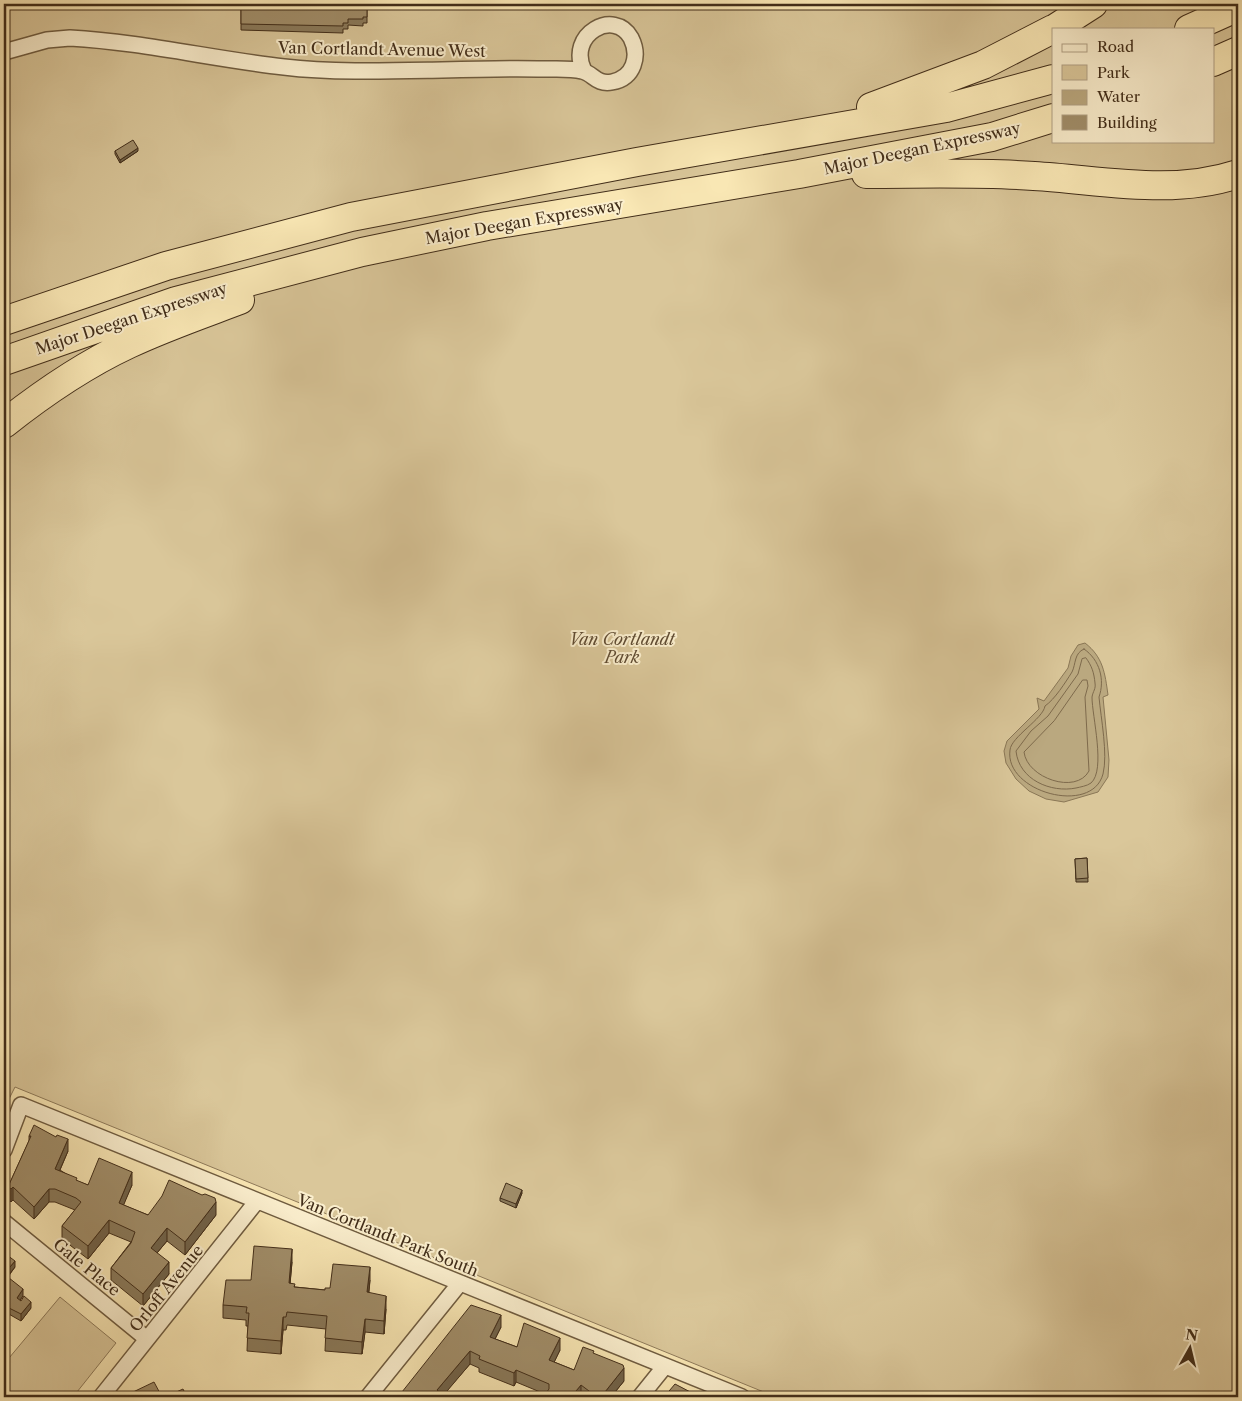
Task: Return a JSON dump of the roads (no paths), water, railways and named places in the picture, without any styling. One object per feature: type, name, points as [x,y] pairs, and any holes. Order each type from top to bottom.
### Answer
[{"type":"highway","points":[[1056,28],[1093,4]]},
{"type":"highway","points":[[1191,28],[1238,7]]},
{"type":"highway","points":[[793,134],[950,79],[1014,51],[1052,30]]},
{"type":"highway","points":[[1214,62],[1238,51]]},
{"type":"highway","points":[[4,321],[166,266],[351,216],[793,134],[946,108],[1052,79]]},
{"type":"highway","name":"Major Deegan Expressway","points":[[4,361],[176,301],[362,252],[488,226],[799,174],[992,137],[1052,118]]},
{"type":"highway","points":[[799,174],[988,173],[1144,186],[1192,184],[1238,174]]},
{"type":"highway","points":[[4,424],[66,379],[129,344],[362,252]]},
{"type":"street","name":"Van Cortlandt Avenue West","points":[[4,52],[47,40],[70,38],[286,68],[416,70],[514,68],[584,71]]},
{"type":"street","name":"Van Cortlandt Park South","points":[[4,1150],[21,1105],[742,1397]]},
{"type":"street","name":"Orloff Avenue","points":[[101,1397],[257,1201]]},
{"type":"street","name":"Gale Place","points":[[4,1222],[147,1339]]},
{"type":"street","points":[[368,1397],[460,1283]]},
{"type":"street","points":[[640,1397],[665,1366]]},
{"type":"water","points":[[1085,643],[1096,654],[1106,680],[1108,695],[1103,697],[1109,760],[1108,777],[1098,792],[1064,802],[1046,799],[1029,791],[1016,779],[1006,763],[1004,751],[1007,741],[1039,709],[1037,698],[1044,701],[1068,668],[1071,656],[1078,645]]},
{"type":"park label","name":"Van Cortlandt Park","points":[[622,648]]}]
